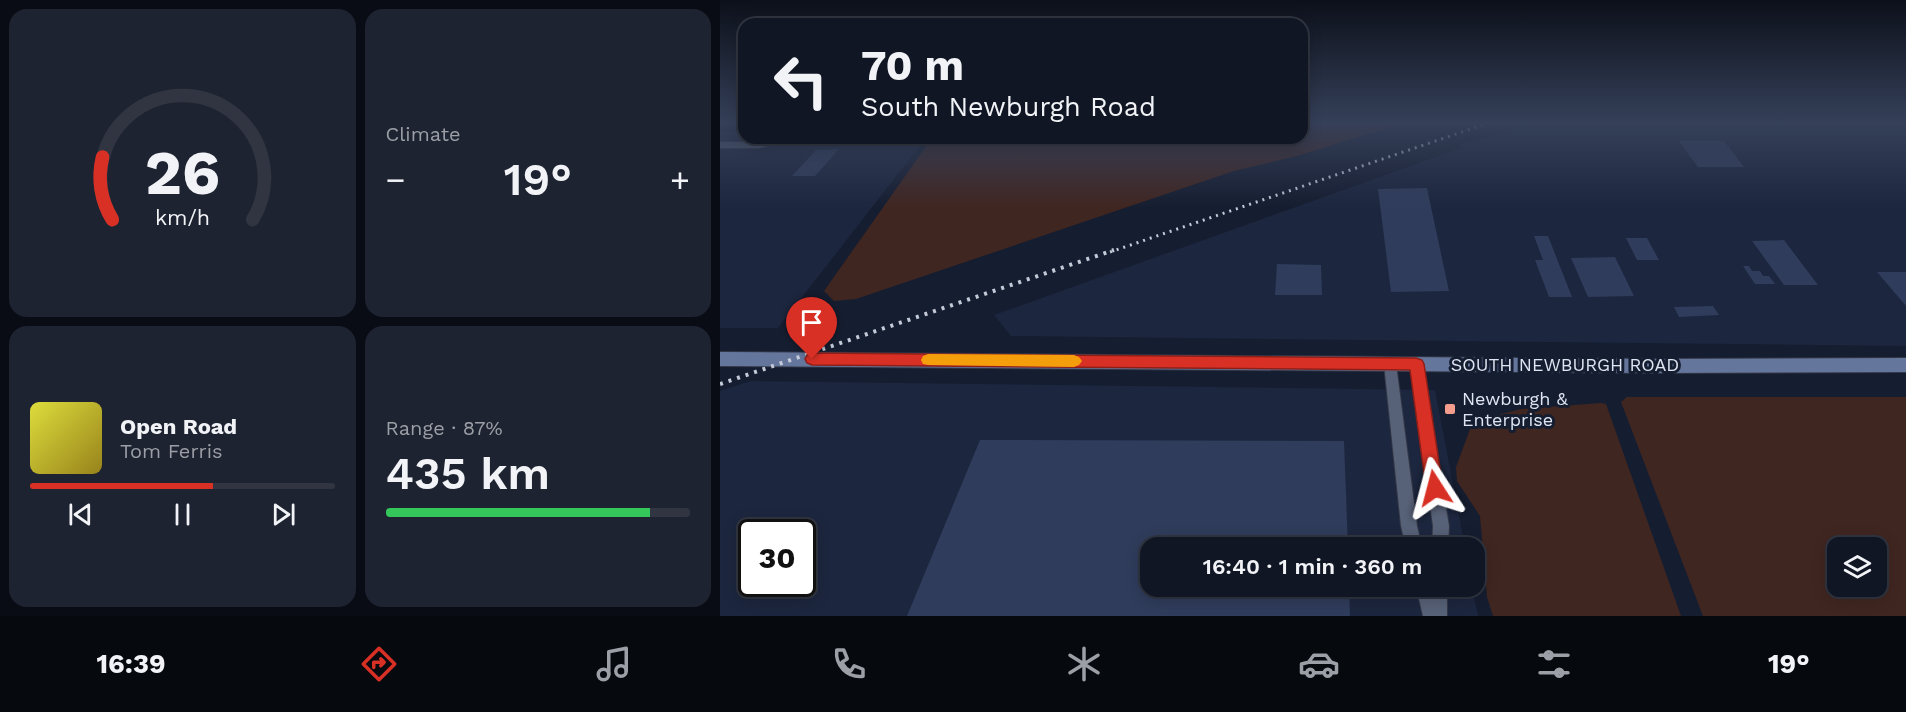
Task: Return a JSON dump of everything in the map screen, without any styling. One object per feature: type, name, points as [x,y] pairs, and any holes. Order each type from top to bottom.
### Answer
[{"type":"main road","name":"SOUTH NEWBURGH ROAD","points":[[720,359],[1906,365]]},
{"type":"street","points":[[1390,364],[1412,537]]},
{"type":"street","points":[[1416,364],[1441,526],[1440,537]]},
{"type":"street","points":[[1427,597],[1432,616]]},
{"type":"street","points":[[1438,616],[1439,597]]},
{"type":"shaded area","points":[[720,151],[916,151],[778,328],[720,328]]},
{"type":"shaded area","points":[[923,151],[1314,151],[1234,171],[856,299],[834,301],[824,291]]},
{"type":"shaded area","points":[[1453,151],[1906,151],[1906,346],[1011,336],[994,315]]},
{"type":"shaded area","points":[[751,381],[1435,390],[1463,537],[1140,537],[1140,597],[1474,597],[1478,616],[720,616],[720,391]]},
{"type":"shaded area","points":[[1627,397],[1906,397],[1906,616],[1703,616],[1621,402]]},
{"type":"shaded area","points":[[1606,404],[1681,616],[1493,616],[1487,597],[1485,537],[1482,537],[1480,516],[1457,481],[1456,467],[1473,421],[1521,409]]},
{"type":"building","points":[[815,151],[837,151],[815,176],[792,176]]},
{"type":"building","points":[[1686,151],[1731,151],[1744,167],[1698,167]]},
{"type":"building","points":[[1427,188],[1449,291],[1391,292],[1378,189]]},
{"type":"building","points":[[1534,236],[1548,236],[1572,297],[1549,297],[1535,260],[1543,260]]},
{"type":"building","points":[[1626,238],[1647,238],[1659,260],[1637,260]]},
{"type":"building","points":[[1784,240],[1818,285],[1784,285],[1752,241]]},
{"type":"building","points":[[1615,257],[1634,296],[1588,297],[1571,258]]},
{"type":"building","points":[[1277,264],[1321,265],[1322,295],[1275,295]]},
{"type":"building","points":[[1743,266],[1749,266],[1752,271],[1760,271],[1763,276],[1769,276],[1775,284],[1755,284]]},
{"type":"building","points":[[1877,272],[1906,272],[1906,306]]},
{"type":"building","points":[[1713,306],[1719,315],[1679,317],[1674,307]]},
{"type":"building","points":[[980,440],[1344,441],[1348,537],[1140,537],[1140,597],[1349,597],[1350,616],[907,616]]},
{"type":"railway","points":[[1110,252],[1407,151]]},
{"type":"railway","points":[[720,384],[1114,250]]},
{"type":"slow traffic","points":[[928,360],[1074,361]]},
{"type":"place","name":"Newburgh & Enterprise","points":[[1450,409]]},
{"type":"route","points":[[812,359],[1416,364],[1435,488]]}]
